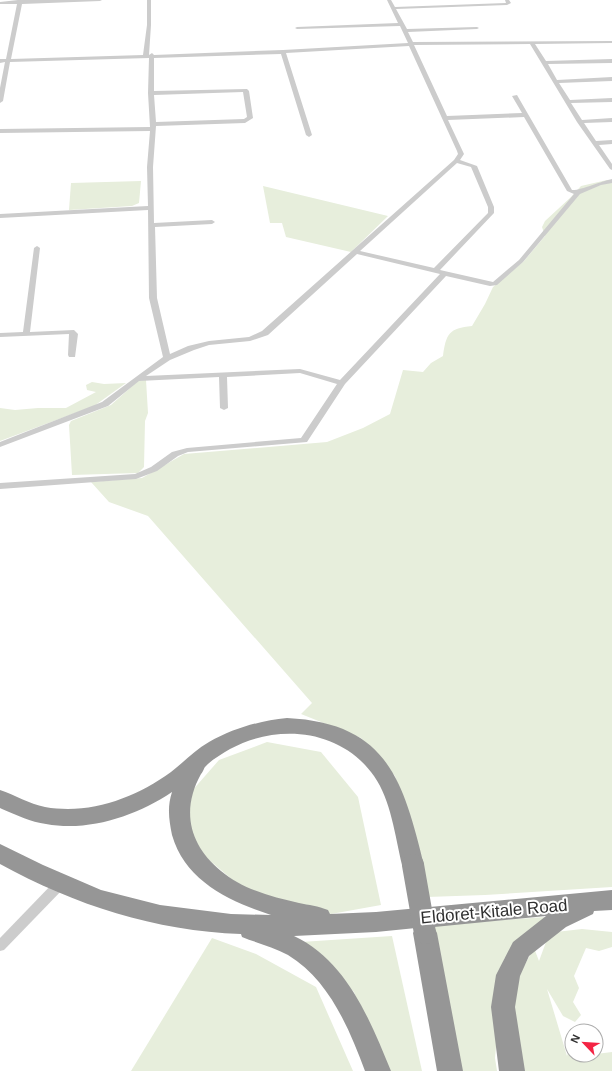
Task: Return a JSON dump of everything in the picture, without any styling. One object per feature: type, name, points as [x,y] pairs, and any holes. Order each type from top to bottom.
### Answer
[{"type":"highway","points":[[0,798],[42,815],[68,817],[97,815],[119,810],[143,800],[173,781],[220,746],[246,733],[272,727],[292,726],[320,729],[344,738],[364,751],[381,770],[393,792],[413,865],[450,1071]]},
{"type":"highway","points":[[202,759],[188,777],[183,788],[179,816],[180,831],[188,851],[206,872],[223,885],[244,896],[272,907],[296,913],[333,919],[376,922]]},
{"type":"highway","points":[[0,853],[60,884],[98,899],[160,915],[231,924],[286,926],[376,922]]},
{"type":"highway","points":[[512,1071],[503,1007],[508,975],[521,949],[558,920],[603,901]]},
{"type":"highway","name":"Eldoret-Kitale Road","points":[[376,922],[603,901]]},
{"type":"highway","points":[[231,924],[270,936],[306,954],[335,983],[359,1023],[378,1071]]},
{"type":"street","points":[[0,3],[20,1],[100,0]]},
{"type":"street","points":[[146,55],[149,25],[149,0]]},
{"type":"street","points":[[0,445],[105,404],[137,379],[168,358],[200,345],[259,337],[357,252],[456,160],[461,152],[402,24],[389,0]]},
{"type":"street","points":[[393,8],[509,4],[507,0]]},
{"type":"street","points":[[0,101],[20,1]]},
{"type":"street","points":[[297,28],[402,24]]},
{"type":"street","points":[[405,31],[477,28]]},
{"type":"street","points":[[0,61],[146,55],[283,52],[410,44],[612,42]]},
{"type":"street","points":[[532,43],[580,122],[612,167]]},
{"type":"street","points":[[283,52],[309,135]]},
{"type":"street","points":[[152,55],[152,126],[150,167],[153,298],[168,358]]},
{"type":"street","points":[[544,63],[612,61]]},
{"type":"street","points":[[557,82],[612,79]]},
{"type":"street","points":[[0,131],[152,126],[245,121],[250,118],[245,90],[151,93]]},
{"type":"street","points":[[515,96],[570,191],[578,193]]},
{"type":"street","points":[[568,102],[612,100]]},
{"type":"street","points":[[445,118],[526,115]]},
{"type":"street","points":[[580,122],[612,120]]},
{"type":"street","points":[[595,142],[612,142]]},
{"type":"street","points":[[435,271],[440,268],[491,213],[491,208],[474,166],[456,160]]},
{"type":"street","points":[[357,252],[495,284],[521,261],[578,193],[599,184],[612,181]]},
{"type":"street","points":[[0,216],[151,208]]},
{"type":"street","points":[[152,225],[212,222]]},
{"type":"street","points":[[26,334],[37,248]]},
{"type":"street","points":[[0,486],[136,476],[154,469],[175,454],[187,450],[301,442],[306,438],[342,383],[445,273]]},
{"type":"street","points":[[0,335],[71,332],[74,334],[72,355]]},
{"type":"street","points":[[137,379],[296,371],[342,383]]},
{"type":"street","points":[[223,375],[224,408]]},
{"type":"street","points":[[0,946],[60,884]]},
{"type":"green space","points":[[607,180],[612,181],[612,887],[427,897],[395,776],[361,738],[301,714],[312,703],[148,516],[109,502],[91,482],[142,478],[184,454],[327,442],[363,428],[390,414],[403,370],[423,372],[431,363],[443,356],[447,337],[458,328],[472,326],[493,287],[524,261],[545,236],[542,227],[545,221],[581,186]]},
{"type":"green space","points":[[141,181],[139,203],[132,206],[69,210],[71,183]]},
{"type":"green space","points":[[263,186],[388,216],[351,252],[286,237],[282,223],[270,223]]},
{"type":"green space","points":[[146,380],[148,413],[145,421],[144,467],[138,473],[72,475],[69,425],[71,421],[111,405],[138,381]]},
{"type":"green space","points":[[92,382],[104,384],[126,383],[94,406],[0,441],[0,408],[15,410],[66,408],[96,392],[87,390],[86,385]]},
{"type":"green space","points":[[267,742],[321,752],[358,797],[381,905],[331,914],[269,899],[235,882],[202,854],[188,826],[191,792],[219,760]]},
{"type":"green space","points":[[545,917],[504,959],[495,1058],[497,1071],[457,1071],[434,925]]},
{"type":"green space","points":[[582,929],[612,932],[612,947],[599,951],[586,948],[574,976],[579,988],[573,1002],[581,1015],[575,1022],[563,1016],[547,989],[564,1046],[564,1063],[604,1063],[604,1053],[612,1052],[612,1071],[521,1071],[514,1020],[515,982],[534,948],[539,961],[546,942],[556,932]]},
{"type":"green space","points":[[392,936],[422,1071],[383,1071],[354,992],[301,942]]},
{"type":"green space","points":[[212,938],[256,954],[316,987],[353,1071],[131,1071]]}]
